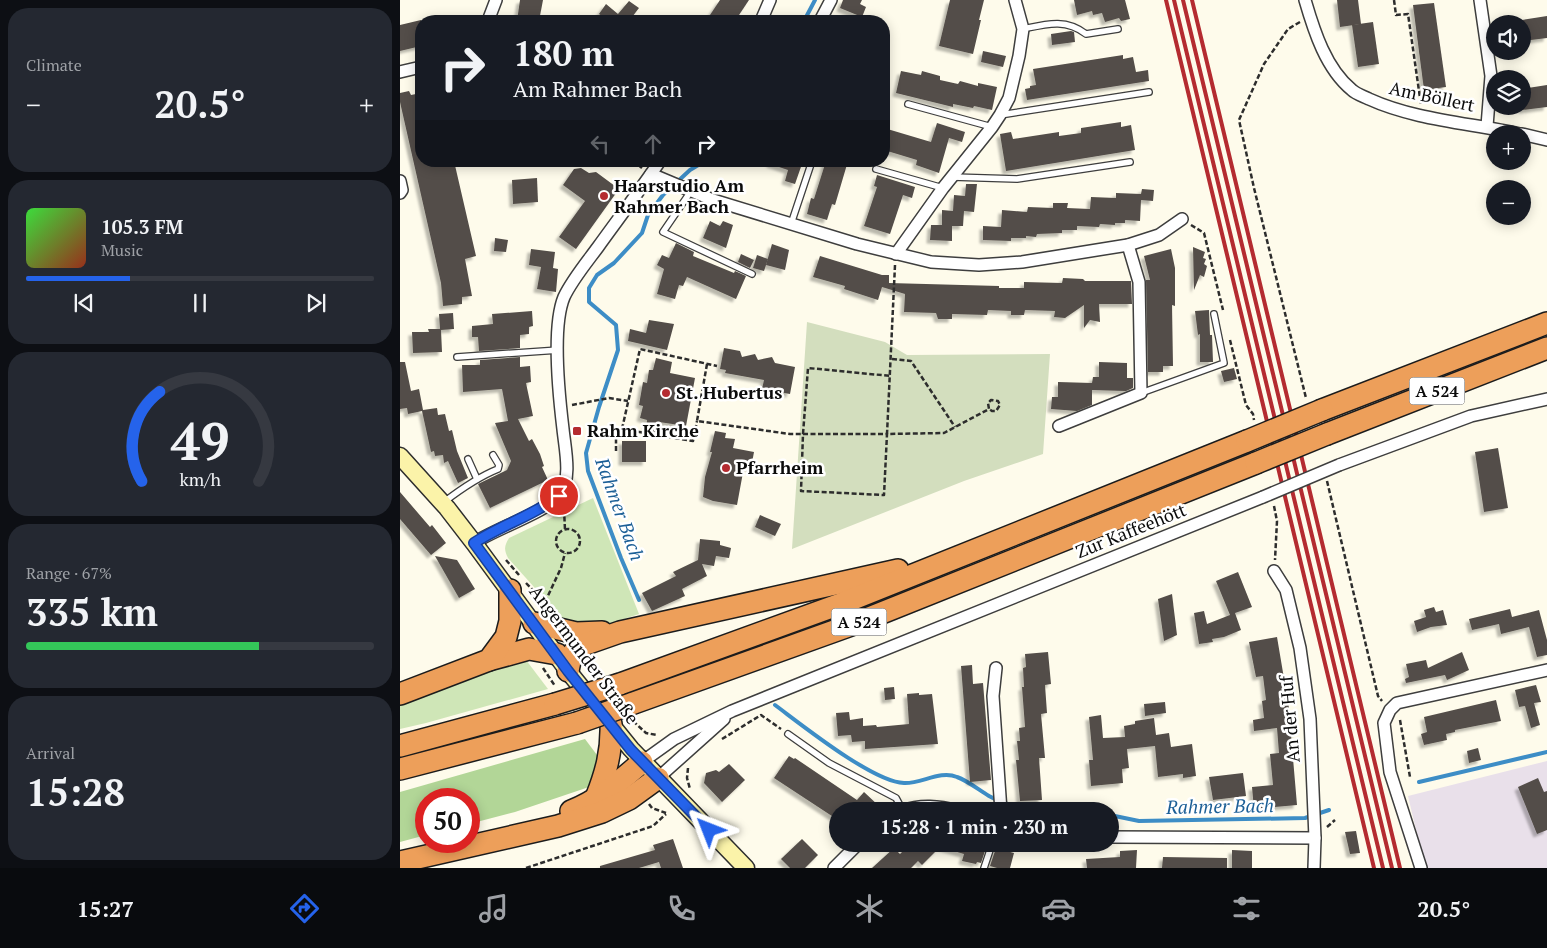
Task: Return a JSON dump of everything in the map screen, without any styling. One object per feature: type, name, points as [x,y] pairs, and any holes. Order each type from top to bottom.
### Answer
[{"type":"highway","name":"A 524","points":[[400,746],[555,704],[620,684],[842,603],[962,556],[1315,406],[1547,323]]},
{"type":"highway","name":"A 524","points":[[400,769],[577,723],[854,624],[1327,434],[1547,348]]},
{"type":"highway","points":[[400,694],[489,660],[529,649],[563,662],[580,646],[620,632],[962,556]]},
{"type":"highway","points":[[489,660],[506,637],[510,621],[510,590]]},
{"type":"highway","points":[[534,623],[576,633],[620,632]]},
{"type":"highway","points":[[596,798],[609,761],[612,744],[612,724]]},
{"type":"highway","points":[[480,833],[556,816],[586,805],[619,782],[642,762]]},
{"type":"highway","points":[[400,862],[558,826],[602,812],[629,799],[658,778]]},
{"type":"highway","points":[[400,851],[415,847]]},
{"type":"main road","name":"Angermunder Straße","points":[[400,456],[442,503],[474,543],[563,662],[642,762],[742,867]]},
{"type":"street","points":[[490,15],[496,0]]},
{"type":"street","points":[[764,15],[770,0]]},
{"type":"street","points":[[823,15],[831,0]]},
{"type":"street","points":[[896,254],[943,188],[992,127],[1009,98],[1023,29],[1015,0]]},
{"type":"street","name":"Am Böllert","points":[[1306,0],[1310,17],[1323,51],[1352,91],[1385,106],[1422,116],[1486,126]]},
{"type":"street","points":[[1480,0],[1490,76],[1486,125]]},
{"type":"street","points":[[400,72],[415,68]]},
{"type":"street","name":"Am Böllert","points":[[1531,136],[1547,140]]},
{"type":"street","points":[[474,543],[549,504],[559,496],[566,484],[558,350],[558,327],[564,298],[584,266],[656,176],[658,167]]},
{"type":"street","points":[[656,176],[713,200],[857,244],[931,262],[979,265],[1022,262],[1128,245],[1159,235],[1182,219]]},
{"type":"street","points":[[400,181],[402,190],[400,193]]},
{"type":"street","points":[[1059,426],[1141,393],[1139,282],[1128,245]]},
{"type":"street","name":"Zur Kaffeehött","points":[[642,762],[674,739],[732,711],[1268,499],[1339,465],[1471,416],[1547,399]]},
{"type":"street","name":"An der Huf","points":[[1274,571],[1286,590],[1300,648],[1310,720],[1315,838],[1314,868]]},
{"type":"street","points":[[996,668],[993,696],[1001,802]]},
{"type":"street","points":[[1421,868],[1390,772],[1384,723],[1393,707],[1547,670]]},
{"type":"street","name":"Zur Kaffeehött","points":[[658,778],[732,711]]},
{"type":"street","points":[[1119,837],[1315,838]]},
{"type":"street","points":[[834,868],[850,852]]},
{"type":"lane","points":[[1023,29],[1052,23],[1077,27],[1086,34],[1118,29]]},
{"type":"lane","points":[[1000,115],[1149,92]]},
{"type":"lane","points":[[908,104],[992,127]]},
{"type":"lane","points":[[952,177],[1017,179],[1130,162]]},
{"type":"lane","points":[[791,224],[810,167]]},
{"type":"lane","points":[[876,169],[943,188]]},
{"type":"lane","points":[[687,190],[663,232],[752,274]]},
{"type":"lane","points":[[1141,393],[1224,363],[1214,314]]},
{"type":"lane","points":[[456,357],[558,350]]},
{"type":"lane","points":[[442,503],[476,478],[500,467],[493,455]]},
{"type":"lane","points":[[468,459],[476,478]]},
{"type":"lane","points":[[788,734],[829,762],[896,798],[898,802]]},
{"type":"lane","points":[[984,868],[989,852]]},
{"type":"path","points":[[1394,0],[1396,14],[1408,14],[1422,116]]},
{"type":"path","points":[[1310,17],[1288,29],[1264,64],[1238,120],[1254,188],[1315,406]]},
{"type":"path","points":[[1182,219],[1204,233],[1225,319]]},
{"type":"path","points":[[890,376],[808,368],[801,491],[884,495],[891,359],[896,254]]},
{"type":"path","points":[[1230,338],[1246,405],[1253,414],[1251,432]]},
{"type":"path","points":[[622,429],[640,349],[717,366]]},
{"type":"path","points":[[891,359],[911,361],[955,427]]},
{"type":"path","points":[[616,450],[616,428],[693,441],[707,364]]},
{"type":"path","points":[[561,407],[608,398],[629,401]]},
{"type":"path","points":[[697,421],[790,434],[944,433],[989,409],[996,411],[1000,405],[998,401],[991,400],[988,403],[989,409]]},
{"type":"path","points":[[1326,479],[1378,696],[1393,707],[1410,777]]},
{"type":"path","points":[[1268,499],[1277,521],[1274,571]]},
{"type":"path","points":[[565,530],[575,531],[579,536],[580,544],[577,550],[572,553],[565,553],[558,546],[557,538],[565,530]]},
{"type":"path","points":[[545,602],[561,568],[565,553]]},
{"type":"path","points":[[716,743],[760,715],[788,734]]},
{"type":"path","points":[[526,868],[653,826],[680,801]]},
{"type":"shaded area","points":[[1547,761],[1547,868],[1425,868],[1408,796]]},
{"type":"green space","points":[[807,322],[885,342],[907,355],[1050,354],[1043,454],[964,481],[792,549]]},
{"type":"green space","points":[[593,498],[639,614],[600,627],[568,625],[508,558],[505,546],[509,538]]},
{"type":"green space","points":[[523,656],[548,689],[400,729],[400,701]]},
{"type":"green space","points":[[585,739],[603,763],[589,787],[515,812],[480,821],[480,788],[415,788],[415,838],[400,842],[400,792]]},
{"type":"building","points":[[520,0],[543,0],[540,15],[518,15]]},
{"type":"building","points":[[720,0],[749,0],[739,15],[710,15]]},
{"type":"building","points":[[843,0],[862,0],[860,4],[866,7],[863,15],[857,15],[840,8]]},
{"type":"building","points":[[950,0],[984,0],[973,54],[939,46]]},
{"type":"building","points":[[1074,0],[1125,0],[1130,19],[1121,21],[1119,18],[1105,22],[1102,13],[1093,15],[1092,11],[1077,15]]},
{"type":"building","points":[[1337,0],[1358,0],[1361,24],[1340,27]]},
{"type":"building","points":[[629,1],[639,8],[634,15],[599,14],[606,4],[618,14]]},
{"type":"building","points":[[1434,3],[1446,87],[1424,90],[1413,5]]},
{"type":"building","points":[[1547,16],[1547,38],[1531,40],[1531,19]]},
{"type":"building","points":[[415,21],[415,47],[400,51],[400,25]]},
{"type":"building","points":[[1373,22],[1379,64],[1358,67],[1352,25]]},
{"type":"building","points":[[1074,32],[1075,42],[1052,45],[1051,34]]},
{"type":"building","points":[[983,51],[1006,56],[1003,67],[981,62]]},
{"type":"building","points":[[1123,55],[1123,59],[1133,57],[1136,72],[1148,70],[1149,81],[1027,100],[1025,89],[1036,85],[1033,69]]},
{"type":"building","points":[[901,71],[921,75],[922,71],[940,76],[940,80],[958,84],[960,81],[978,86],[978,83],[997,87],[992,110],[953,104],[953,107],[896,93]]},
{"type":"building","points":[[1547,85],[1547,107],[1531,109],[1531,88]]},
{"type":"building","points":[[409,91],[411,95],[415,94],[415,167],[455,167],[476,256],[465,259],[472,296],[462,297],[462,304],[443,306],[441,283],[400,102],[400,93]]},
{"type":"building","points":[[1121,122],[1121,127],[1131,125],[1135,150],[1006,171],[1000,134],[1011,132],[1013,139],[1059,132],[1059,136],[1081,133],[1081,128]]},
{"type":"building","points":[[937,123],[965,132],[962,142],[949,138],[939,173],[916,165],[917,160],[890,152],[890,130],[931,142]]},
{"type":"building","points":[[779,167],[801,167],[795,184],[785,181],[788,170]]},
{"type":"building","points":[[824,167],[846,167],[835,205],[832,204],[827,220],[807,214],[811,198],[814,199]]},
{"type":"building","points":[[581,168],[589,173],[596,172],[619,189],[576,249],[559,237],[585,201],[563,185],[574,169]]},
{"type":"building","points":[[877,175],[915,187],[912,198],[903,195],[890,234],[864,226],[877,187],[874,186]]},
{"type":"building","points":[[537,178],[538,202],[513,204],[512,180]]},
{"type":"building","points":[[966,184],[977,184],[974,212],[964,211],[963,226],[952,226],[952,241],[930,240],[931,225],[942,225],[942,210],[953,211],[954,195],[965,196]]},
{"type":"building","points":[[1142,189],[1154,190],[1153,201],[1141,200],[1140,221],[1125,220],[1125,223],[1115,223],[1115,225],[1100,224],[1099,227],[1077,226],[1077,230],[1037,234],[1036,237],[1011,238],[1011,241],[983,240],[983,226],[1001,227],[1002,210],[1027,212],[1028,207],[1053,208],[1053,203],[1068,203],[1067,208],[1090,209],[1091,197],[1116,198],[1116,193],[1141,194]]},
{"type":"building","points":[[710,221],[720,226],[723,221],[733,225],[726,248],[703,238]]},
{"type":"building","points":[[495,238],[508,240],[506,252],[494,251]]},
{"type":"building","points":[[676,243],[694,252],[693,256],[746,276],[736,299],[687,277],[683,286],[679,285],[675,299],[657,294],[664,269],[657,265],[662,255],[669,258]]},
{"type":"building","points":[[772,244],[789,250],[785,270],[766,265]]},
{"type":"building","points":[[1193,247],[1205,252],[1203,258],[1206,259],[1204,264],[1207,266],[1204,277],[1200,275],[1194,290]]},
{"type":"building","points":[[531,249],[555,252],[553,268],[558,269],[556,292],[537,289],[541,267],[529,265]]},
{"type":"building","points":[[1171,249],[1175,268],[1175,306],[1172,305],[1173,366],[1163,366],[1163,372],[1148,372],[1146,280],[1150,280],[1144,256]]},
{"type":"building","points":[[741,254],[754,260],[750,268],[738,262]]},
{"type":"building","points":[[757,255],[768,259],[764,271],[753,268]]},
{"type":"building","points":[[820,256],[882,275],[889,275],[889,283],[1024,288],[1024,282],[1062,283],[1063,278],[1083,279],[1085,281],[1131,281],[1132,304],[1099,304],[1100,322],[1090,320],[1084,328],[1084,305],[1065,318],[1054,317],[1055,311],[1025,310],[1024,315],[1011,315],[1011,311],[988,310],[987,315],[952,314],[952,319],[938,319],[936,313],[904,312],[905,294],[882,287],[878,300],[844,289],[845,286],[813,277]]},
{"type":"building","points":[[1209,310],[1213,362],[1200,362],[1200,334],[1198,335],[1195,311]]},
{"type":"building","points":[[532,311],[533,326],[529,327],[529,334],[520,335],[520,348],[479,351],[478,337],[472,337],[472,326],[493,324],[492,314]]},
{"type":"building","points":[[453,313],[454,329],[441,330],[442,352],[413,353],[412,332],[429,332],[428,329],[440,329],[439,314]]},
{"type":"building","points":[[649,320],[674,324],[667,350],[628,341],[630,329],[646,333]]},
{"type":"building","points":[[724,348],[740,351],[742,357],[755,354],[758,360],[772,357],[775,363],[795,367],[790,394],[762,389],[764,380],[725,373],[726,370],[720,369]]},
{"type":"building","points":[[520,357],[520,367],[530,366],[531,382],[526,383],[533,416],[518,419],[529,441],[532,439],[540,454],[544,466],[542,467],[548,480],[490,508],[478,484],[507,470],[511,461],[495,423],[508,421],[502,389],[463,392],[462,365],[480,365],[480,360]]},
{"type":"building","name":"St. Hubertus","points":[[656,358],[672,362],[670,373],[695,378],[686,426],[659,422],[657,433],[646,430],[647,420],[640,418],[643,406],[639,405],[643,382],[647,383],[649,370],[653,370]]},
{"type":"building","points":[[400,362],[405,362],[411,391],[419,389],[423,410],[437,408],[438,415],[445,414],[449,431],[452,430],[457,451],[468,478],[458,483],[448,461],[444,463],[443,455],[435,456],[434,451],[431,452],[422,411],[408,414],[407,408],[400,409]]},
{"type":"building","points":[[1099,362],[1127,363],[1127,378],[1133,378],[1133,388],[1126,391],[1092,390],[1092,405],[1077,411],[1051,409],[1052,397],[1058,397],[1058,382],[1092,383],[1093,377],[1099,377]]},
{"type":"building","points":[[1234,368],[1237,379],[1224,382],[1221,371]]},
{"type":"building","name":"Pfarrheim","points":[[715,431],[726,433],[725,438],[735,439],[733,448],[754,452],[751,468],[744,467],[737,505],[713,501],[703,497],[705,477],[712,452],[710,452]]},
{"type":"building","points":[[622,441],[646,441],[646,462],[622,462]]},
{"type":"building","points":[[1498,448],[1508,508],[1484,512],[1475,452]]},
{"type":"building","points":[[400,492],[430,527],[432,525],[446,543],[431,555],[400,519]]},
{"type":"building","points":[[760,515],[781,524],[775,536],[755,527]]},
{"type":"building","points":[[700,539],[720,541],[720,545],[731,548],[729,558],[716,556],[714,566],[702,564],[707,576],[682,589],[685,596],[652,611],[642,593],[676,576],[673,572],[698,560]]},
{"type":"building","points":[[435,556],[457,560],[475,589],[459,598]]},
{"type":"building","points":[[1238,572],[1252,607],[1235,613],[1241,630],[1224,637],[1212,639],[1213,642],[1199,644],[1194,613],[1204,611],[1207,624],[1230,615],[1216,581]]},
{"type":"building","points":[[1172,594],[1177,635],[1164,641],[1158,599]]},
{"type":"building","points":[[1434,607],[1436,612],[1443,610],[1447,625],[1431,627],[1417,632],[1414,621],[1426,617],[1424,610]]},
{"type":"building","points":[[1510,609],[1512,617],[1539,610],[1547,640],[1547,655],[1537,657],[1529,627],[1501,634],[1499,624],[1472,630],[1469,619]]},
{"type":"building","points":[[1277,637],[1290,714],[1293,713],[1296,734],[1291,735],[1297,805],[1254,809],[1252,787],[1273,785],[1270,754],[1279,753],[1277,728],[1254,731],[1253,720],[1264,718],[1262,701],[1266,700],[1263,676],[1256,677],[1249,642]]},
{"type":"building","points":[[1048,652],[1051,684],[1045,685],[1047,713],[1041,714],[1045,758],[1039,758],[1042,800],[1020,801],[1016,760],[1019,760],[1017,741],[1020,741],[1019,728],[1025,727],[1022,687],[1024,687],[1023,668],[1026,667],[1025,654]]},
{"type":"building","points":[[1462,652],[1469,670],[1447,680],[1445,675],[1406,683],[1405,679],[1409,677],[1406,664],[1426,660],[1428,668]]},
{"type":"building","points":[[972,665],[973,684],[983,683],[991,780],[970,782],[961,666]]},
{"type":"building","points":[[1536,685],[1541,702],[1534,703],[1540,725],[1531,728],[1525,706],[1519,707],[1515,690]]},
{"type":"building","points":[[894,687],[895,699],[885,700],[884,688]]},
{"type":"building","points":[[919,693],[919,695],[932,694],[938,744],[865,749],[865,741],[852,742],[851,735],[838,736],[836,713],[849,712],[850,720],[863,718],[863,726],[876,725],[877,727],[909,724],[907,694]]},
{"type":"building","points":[[1496,700],[1501,721],[1455,730],[1455,732],[1446,734],[1447,740],[1424,745],[1421,734],[1427,732],[1424,717]]},
{"type":"building","points":[[1165,702],[1166,713],[1145,716],[1144,704]]},
{"type":"building","points":[[1101,715],[1103,738],[1125,737],[1124,726],[1135,724],[1135,721],[1154,718],[1156,735],[1169,733],[1171,747],[1192,744],[1196,776],[1183,778],[1183,774],[1158,777],[1155,746],[1127,749],[1129,768],[1122,769],[1123,783],[1091,786],[1089,760],[1093,760],[1089,717]]},
{"type":"building","points":[[1478,748],[1481,760],[1469,763],[1467,751]]},
{"type":"building","points":[[789,756],[795,758],[857,800],[864,792],[875,802],[829,802],[829,814],[774,778]]},
{"type":"building","points":[[729,764],[745,780],[722,802],[704,783],[706,773],[716,770],[719,772]]},
{"type":"building","points":[[1243,773],[1246,796],[1213,800],[1209,777]]},
{"type":"building","points":[[1538,778],[1544,792],[1547,791],[1547,830],[1537,834],[1518,787]]},
{"type":"building","points":[[1356,831],[1360,853],[1350,854],[1345,832]]},
{"type":"building","points":[[673,839],[683,868],[661,868],[659,862],[639,868],[600,868],[600,866],[655,850],[653,845]]},
{"type":"building","points":[[802,839],[818,855],[805,868],[790,868],[781,859]]},
{"type":"building","points":[[1137,850],[1136,868],[1087,868],[1086,859],[1120,857],[1120,851]]},
{"type":"building","points":[[1232,850],[1252,851],[1252,868],[1232,868]]},
{"type":"building","points":[[890,852],[898,852],[900,854],[902,852],[935,852],[922,865],[918,861],[911,868],[872,868]]},
{"type":"building","points":[[957,852],[985,852],[981,863],[977,862],[976,864],[962,861],[964,854]]},
{"type":"building","points":[[995,852],[1014,853],[1010,868],[990,866]]},
{"type":"building","points":[[1163,857],[1227,858],[1227,868],[1162,868]]},
{"type":"waterway","name":"Rahmer Bach","points":[[807,15],[815,0]]},
{"type":"waterway","name":"Rahmer Bach","points":[[639,600],[588,471],[586,453],[618,350],[616,325],[589,302],[589,288],[597,275],[614,263],[642,233],[648,215],[663,195],[695,167]]},
{"type":"waterway","name":"Rahmer Bach","points":[[775,705],[838,751],[875,773],[891,780],[910,783],[937,776],[951,775],[1003,802]]},
{"type":"waterway","name":"Rahmer Bach","points":[[1419,782],[1547,752]]},
{"type":"waterway","name":"Rahmer Bach","points":[[1119,817],[1139,821],[1305,818],[1329,810]]},
{"type":"railway","points":[[1166,0],[1374,868]]},
{"type":"railway","points":[[1174,0],[1383,868]]},
{"type":"railway","points":[[1183,0],[1392,868]]},
{"type":"railway","points":[[1192,0],[1400,868]]},
{"type":"place","name":"Haarstudio Am Rahmer Bach","points":[[604,196]]},
{"type":"place","name":"St. Hubertus","points":[[666,393]]},
{"type":"place","name":"Rahm Kirche","points":[[577,431]]},
{"type":"place","name":"Pfarrheim","points":[[726,468]]},
{"type":"route","points":[[559,496],[549,504],[474,543],[568,671],[631,750],[709,830]]}]
